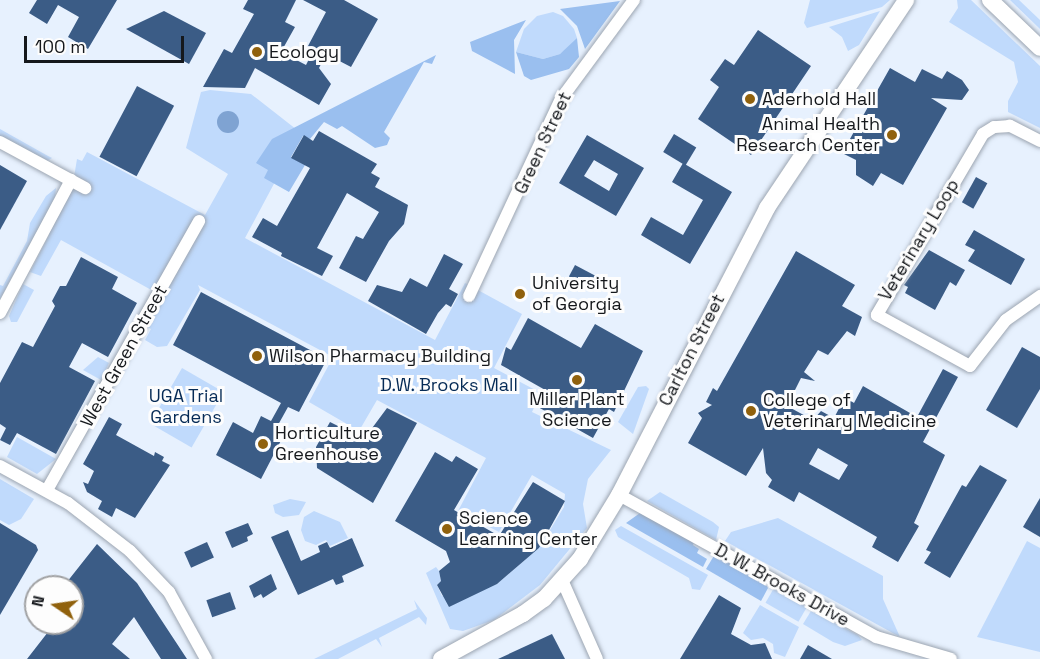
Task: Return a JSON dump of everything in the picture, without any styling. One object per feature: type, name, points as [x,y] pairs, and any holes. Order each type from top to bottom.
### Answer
[{"type":"street","name":"Green Street","points":[[469,296],[561,99],[634,0]]},
{"type":"street","points":[[903,5],[917,0]]},
{"type":"street","points":[[990,0],[1040,48]]},
{"type":"street","name":"Carlton Street","points":[[441,659],[523,614],[562,580],[596,536],[620,495],[767,208],[903,5]]},
{"type":"street","name":"Veterinary Loop","points":[[1040,141],[1010,126],[994,127],[983,134],[877,315],[970,366],[1006,320],[1040,296]]},
{"type":"street","points":[[0,142],[86,188]]},
{"type":"street","points":[[0,313],[71,180]]},
{"type":"street","name":"West Green Street","points":[[47,490],[199,221]]},
{"type":"street","points":[[0,466],[47,490],[112,535],[152,573],[185,615],[206,659]]},
{"type":"street","name":"D. W. Brooks Drive","points":[[620,495],[876,637],[951,659]]},
{"type":"street","points":[[562,580],[597,659]]},
{"type":"green space","points":[[810,0],[890,0],[882,7],[807,28],[804,23]]},
{"type":"green space","points":[[957,0],[971,0],[1040,66],[1040,128],[1008,112],[1008,101],[1018,82],[1014,62],[949,22],[958,8]]},
{"type":"green space","points":[[1010,0],[1019,0],[1040,20],[1040,29]]},
{"type":"green space","points":[[880,11],[859,45],[848,51],[842,37],[829,27]]},
{"type":"green space","points":[[553,12],[563,16],[574,29],[577,38],[573,44],[560,54],[543,59],[516,52],[524,29],[537,16]]},
{"type":"green space","name":"D.W. Brooks Mall","points":[[210,90],[251,94],[301,133],[245,238],[435,340],[465,283],[522,314],[494,368],[541,393],[532,412],[611,450],[588,479],[583,504],[587,528],[540,585],[494,620],[463,631],[450,629],[426,573],[436,567],[439,571],[441,581],[437,585],[442,596],[497,584],[539,548],[564,507],[565,494],[532,475],[499,532],[458,511],[486,458],[377,400],[359,431],[309,402],[333,357],[198,285],[200,290],[167,346],[157,347],[145,340],[151,329],[139,323],[155,292],[61,240],[41,276],[30,272],[49,235],[45,232],[74,177],[77,159],[82,161],[87,152],[205,215],[228,174],[186,148],[201,92]]},
{"type":"green space","points":[[0,129],[52,158],[47,161],[0,136]]},
{"type":"green space","points":[[56,188],[55,198],[0,299],[0,285],[3,286],[27,241],[30,223],[46,196]]},
{"type":"green space","points":[[23,284],[34,290],[17,322],[11,322],[9,316]]},
{"type":"green space","points":[[98,357],[109,363],[101,380],[83,370]]},
{"type":"green space","name":"UGA Trial Gardens","points":[[182,368],[224,392],[192,447],[150,423]]},
{"type":"green space","points":[[646,386],[649,389],[633,434],[618,422],[638,387]]},
{"type":"green space","points":[[17,437],[56,459],[37,474],[7,457]]},
{"type":"green space","points":[[0,479],[34,499],[21,519],[9,525],[0,520]]},
{"type":"green space","points":[[660,492],[719,527],[716,540],[647,501]]},
{"type":"green space","points":[[290,499],[306,502],[299,515],[283,517],[275,513],[273,505]]},
{"type":"green space","points":[[314,511],[340,522],[348,538],[330,546],[326,540],[316,545],[305,541],[301,530],[304,517]]},
{"type":"green space","points":[[778,518],[883,576],[883,599],[900,637],[725,541],[731,532]]},
{"type":"green space","points":[[621,526],[708,575],[700,590],[692,589],[689,578],[618,537],[615,530]]},
{"type":"green space","points":[[1027,541],[1040,548],[1040,652],[977,637]]},
{"type":"green space","points":[[774,588],[807,607],[798,622],[766,603]]},
{"type":"green space","points":[[414,600],[427,618],[426,625],[419,617],[379,638],[382,647],[376,639],[338,659],[314,659],[417,609]]},
{"type":"green space","points":[[760,605],[799,627],[785,657],[774,653],[773,644],[763,638],[751,640],[743,633]]},
{"type":"green space","points":[[811,611],[858,635],[862,640],[845,646],[833,642],[803,624]]},
{"type":"shaded area","points":[[620,1],[585,49],[577,26],[560,9]]},
{"type":"shaded area","points":[[526,20],[514,40],[515,74],[472,51],[470,42]]},
{"type":"shaded area","points":[[577,38],[579,57],[569,69],[531,80],[524,76],[516,52],[543,59],[560,54]]},
{"type":"shaded area","points":[[436,55],[432,64],[424,62],[384,132],[390,138],[387,145],[375,148],[342,126],[337,129],[324,122],[310,139],[303,136],[291,157],[305,165],[289,192],[264,178],[268,170],[256,163],[272,139]]},
{"type":"shaded area","points":[[228,111],[236,114],[239,122],[236,130],[228,133],[220,130],[217,122],[220,114]]},
{"type":"shaded area","points":[[640,513],[694,542],[693,545],[699,549],[697,553],[707,559],[703,567],[626,523]]},
{"type":"shaded area","points":[[715,554],[764,582],[768,588],[761,601],[706,569]]},
{"type":"building","points":[[37,0],[117,0],[88,49],[68,37],[79,17],[58,5],[47,24],[29,13]]},
{"type":"building","name":"Ecology","points":[[248,0],[296,0],[285,22],[295,27],[281,52],[306,65],[314,49],[308,46],[326,12],[303,0],[344,0],[378,19],[351,67],[326,54],[319,68],[331,84],[319,105],[255,68],[245,88],[203,87],[224,49],[232,53],[254,14],[243,9]]},
{"type":"building","points":[[164,11],[206,33],[189,64],[126,29]]},
{"type":"building","name":"Aderhold Hall","points":[[758,30],[811,66],[751,155],[698,119],[719,87],[710,80],[725,59],[734,65]]},
{"type":"building","name":"Animal Health Research Center","points":[[890,68],[915,82],[922,69],[942,79],[947,71],[962,80],[969,90],[962,100],[931,98],[947,108],[903,185],[881,173],[873,186],[856,175],[856,160],[842,153]]},
{"type":"building","points":[[137,86],[174,106],[137,176],[99,157]]},
{"type":"building","points":[[319,131],[377,164],[371,173],[380,178],[375,187],[408,205],[404,224],[389,241],[366,282],[339,268],[356,236],[363,239],[379,212],[347,193],[317,248],[333,256],[322,276],[281,256],[282,253],[252,237],[263,218],[277,226],[310,168],[291,158],[304,135],[313,141]]},
{"type":"building","points":[[674,134],[696,147],[685,165],[663,152]]},
{"type":"building","points":[[587,135],[644,168],[616,216],[559,183]],"holes":[[[594,160],[618,174],[609,191],[584,176]]]},
{"type":"building","points":[[683,163],[732,192],[690,264],[641,235],[651,217],[683,235],[703,200],[672,182]]},
{"type":"building","points":[[0,165],[27,181],[0,230]]},
{"type":"building","points":[[976,177],[987,183],[973,209],[962,202]]},
{"type":"building","points":[[974,230],[1025,259],[1011,285],[968,261],[975,250],[965,245]]},
{"type":"building","points":[[929,250],[965,270],[956,286],[950,282],[935,310],[905,293],[908,287],[904,285]]},
{"type":"building","name":"College of Veterinary Medicine","points":[[796,251],[855,285],[842,306],[862,317],[855,336],[847,331],[828,355],[818,350],[804,372],[815,381],[801,378],[787,406],[813,420],[821,411],[834,418],[845,397],[854,403],[863,386],[917,417],[943,369],[958,377],[923,442],[945,455],[914,523],[919,526],[898,562],[872,547],[877,537],[799,492],[794,502],[768,487],[772,480],[766,473],[763,448],[746,476],[688,443],[702,418],[698,413],[712,405],[706,402],[713,388],[717,391]],"holes":[[[818,448],[848,465],[839,480],[809,464]]]},
{"type":"building","points":[[444,254],[463,264],[449,289],[458,294],[451,307],[446,304],[438,313],[426,334],[368,301],[377,285],[402,292],[410,278],[427,287]]},
{"type":"building","points":[[81,257],[118,277],[112,289],[137,303],[108,357],[82,343],[69,367],[95,381],[56,454],[17,433],[10,445],[0,440],[6,428],[0,424],[0,383],[22,342],[33,347],[55,306],[52,301],[60,286],[66,286]]},
{"type":"building","points":[[575,265],[601,279],[595,291],[569,276]]},
{"type":"building","name":"Wilson Pharmacy Building","points":[[201,292],[327,359],[299,412],[288,407],[278,425],[287,429],[261,479],[216,455],[233,422],[253,433],[261,416],[271,421],[281,403],[173,345]]},
{"type":"building","name":"Miller Plant Science","points":[[528,318],[581,348],[595,324],[643,351],[614,412],[609,409],[593,438],[538,407],[547,391],[501,365],[506,347],[511,350]]},
{"type":"building","points":[[1022,347],[1040,357],[1040,389],[1017,428],[986,410]]},
{"type":"building","points":[[387,408],[417,423],[373,503],[317,468],[316,447],[330,422],[364,439]]},
{"type":"building","points":[[109,417],[122,424],[116,435],[154,456],[155,452],[164,457],[162,461],[170,465],[135,518],[116,508],[112,517],[98,509],[102,501],[87,492],[83,482],[88,484],[94,471],[83,464]]},
{"type":"building","name":"Science Learning Center","points":[[435,452],[452,462],[456,456],[478,469],[454,510],[499,536],[533,482],[565,501],[539,548],[497,584],[449,607],[437,585],[441,581],[439,571],[450,562],[446,551],[395,521]]},
{"type":"building","points":[[980,465],[1007,480],[950,578],[924,563],[931,552],[926,550],[962,485],[966,487]]},
{"type":"building","points":[[1040,498],[1040,537],[1023,527]]},
{"type":"building","points":[[0,523],[36,545],[38,550],[0,615]]},
{"type":"building","points":[[248,523],[253,534],[247,537],[248,541],[232,548],[225,532]]},
{"type":"building","points":[[288,530],[301,561],[320,552],[318,546],[327,542],[330,548],[352,538],[364,566],[342,576],[344,582],[336,585],[333,579],[298,595],[271,537]]},
{"type":"building","points":[[207,542],[214,558],[191,568],[184,552]]},
{"type":"building","points":[[97,544],[137,583],[187,659],[161,659],[134,617],[112,644],[130,659],[27,659],[46,635],[84,635],[84,575],[72,575]]},
{"type":"building","points":[[271,574],[277,589],[263,598],[261,594],[254,598],[249,586]]},
{"type":"building","points":[[230,592],[236,609],[212,617],[206,600]]},
{"type":"building","points":[[719,595],[741,608],[731,634],[751,645],[765,643],[772,659],[680,659]]},
{"type":"building","points":[[552,634],[565,659],[498,659]]},
{"type":"building","points":[[808,645],[832,659],[800,659]]},
{"type":"place","name":"Ecology","points":[[257,52]]},
{"type":"place","name":"Aderhold Hall","points":[[750,99]]},
{"type":"place","name":"Animal Health Research Center","points":[[892,135]]},
{"type":"place","name":"University of Georgia","points":[[520,294]]},
{"type":"place","name":"Wilson Pharmacy Building","points":[[257,356]]},
{"type":"place","name":"Miller Plant Science","points":[[577,380]]},
{"type":"place","name":"College of Veterinary Medicine","points":[[751,411]]},
{"type":"place","name":"Horticulture Greenhouse","points":[[263,444]]},
{"type":"place","name":"Science Learning Center","points":[[447,529]]}]
